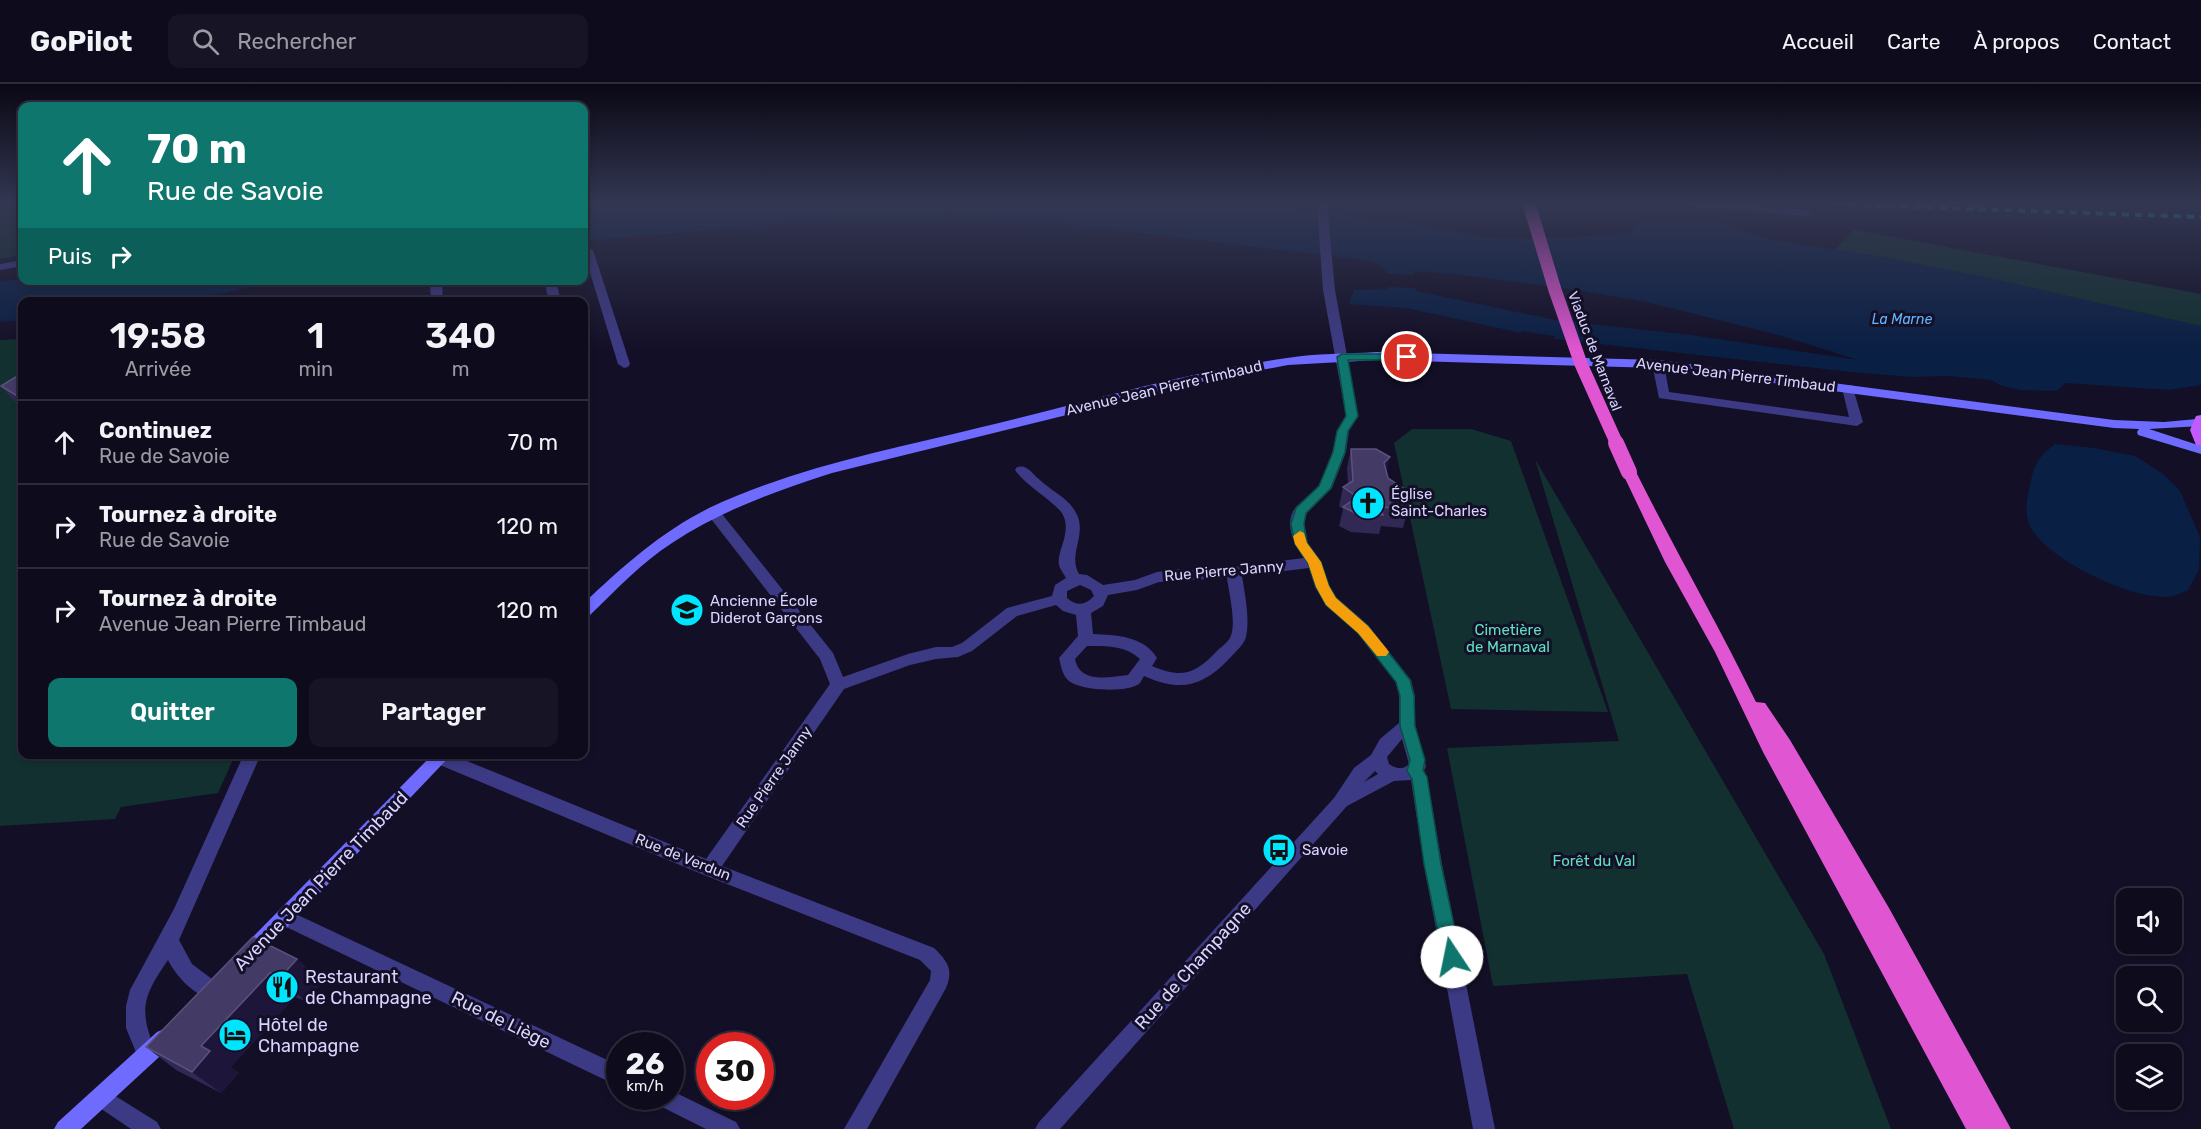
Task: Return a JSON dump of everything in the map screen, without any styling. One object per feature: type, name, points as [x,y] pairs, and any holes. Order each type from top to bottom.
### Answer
[{"type":"highway","name":"Viaduc de Marnaval","points":[[1544,253],[1581,364],[1629,472],[1673,562],[1723,652]]},
{"type":"highway","points":[[1723,652],[1769,747],[1978,1129]]},
{"type":"highway","points":[[1723,652],[1796,765],[2000,1129]]},
{"type":"main road","name":"Avenue Jean Pierre Timbaud","points":[[588,608],[650,551],[713,512],[738,500],[796,479],[1234,370],[1288,361],[1342,357],[1572,360],[1658,364],[2114,424]]},
{"type":"main road","points":[[2114,424],[2164,426],[2199,421],[2196,430],[2201,442]]},
{"type":"main road","points":[[2114,424],[2201,450]]},
{"type":"main road","name":"Avenue Jean Pierre Timbaud","points":[[197,1007],[440,759]]},
{"type":"main road","points":[[64,1129],[181,1023]]},
{"type":"street","points":[[589,253],[624,364]]},
{"type":"street","points":[[1327,253],[1329,290],[1352,416],[1342,431],[1339,452],[1325,488],[1300,511],[1297,524],[1301,544],[1314,562],[1322,587],[1331,601],[1363,629],[1403,680],[1407,696],[1406,769],[1403,783],[1424,803],[1433,864],[1484,1129]]},
{"type":"street","points":[[0,267],[18,264]]},
{"type":"street","points":[[1658,364],[1663,395],[1857,422],[1848,388]]},
{"type":"street","points":[[1022,470],[1031,481],[1062,502],[1071,512],[1073,542],[1066,564],[1075,580]]},
{"type":"street","points":[[713,512],[828,657],[838,685],[908,660],[936,653],[953,653],[982,636],[1012,612],[1059,599]]},
{"type":"street","name":"Rue Pierre Janny","points":[[1100,591],[1137,585],[1157,577],[1180,574],[1201,576],[1314,562]]},
{"type":"street","points":[[1143,669],[1162,679],[1182,682],[1201,675],[1239,639],[1240,616],[1234,572]]},
{"type":"street","points":[[1075,580],[1094,583],[1100,591],[1099,601],[1083,610],[1071,609],[1059,599],[1058,594],[1063,585],[1075,580]]},
{"type":"street","points":[[1083,610],[1087,630],[1085,640],[1067,658],[1067,666],[1074,678],[1089,684],[1133,680],[1149,658],[1141,648],[1126,642],[1085,640]]},
{"type":"street","name":"Rue Pierre Janny","points":[[710,869],[838,685]]},
{"type":"street","name":"Rue de Champagne","points":[[1046,1129],[1340,803],[1360,773],[1407,726]]},
{"type":"street","points":[[1401,745],[1406,769],[1383,768],[1382,752],[1401,745]]},
{"type":"street","points":[[147,1055],[135,1028],[134,1014],[137,996],[145,977],[169,940],[251,759]]},
{"type":"street","name":"Rue de Verdun","points":[[450,759],[710,869],[927,954],[941,968],[939,982],[855,1129]]},
{"type":"street","name":"Rue de Champagne","points":[[1340,803],[1406,769]]},
{"type":"street","name":"Rue de Liège","points":[[285,917],[606,1070]]},
{"type":"street","points":[[169,940],[174,956],[194,981],[224,980]]},
{"type":"street","points":[[102,1097],[150,1129]]},
{"type":"street","points":[[684,1107],[729,1129]]},
{"type":"green space","points":[[0,253],[18,253],[18,256],[0,259]]},
{"type":"green space","points":[[1841,253],[1978,253],[2201,294],[2201,333]]},
{"type":"green space","points":[[18,339],[18,759],[233,759],[218,793],[121,807],[115,819],[0,826],[0,340]]},
{"type":"green space","name":"Cimetière de Marnaval","points":[[1412,429],[1471,429],[1511,441],[1608,712],[1451,709],[1394,443]]},
{"type":"green space","name":"Forêt du Val","points":[[1535,459],[1824,954],[1891,1129],[1734,1129],[1687,974],[1493,986],[1447,748],[1619,741]]},
{"type":"water","name":"La Marne","points":[[1304,253],[1857,253],[1990,278],[2201,326],[2201,385],[2169,390],[2066,383],[2056,391],[2020,390],[2002,386],[1991,380],[1852,372],[1555,339],[1555,336],[1521,331],[1521,333],[1407,308],[1349,304],[1354,290],[1387,289],[1388,287],[1415,288],[1416,291],[1555,320],[1691,335],[1858,360],[1782,336],[1647,302],[1456,274],[1413,271],[1414,275],[1388,274],[1378,265],[1355,259]]},
{"type":"water","points":[[18,280],[18,285],[255,285],[201,297],[18,297],[18,320],[0,322],[0,282]]},
{"type":"water","points":[[2055,444],[2094,448],[2135,456],[2162,473],[2180,491],[2200,537],[2199,570],[2188,590],[2174,596],[2150,596],[2111,584],[2071,564],[2039,539],[2028,521],[2028,496],[2033,472],[2038,462],[2044,453]]},
{"type":"building","points":[[18,375],[18,397],[1,386]]},
{"type":"building","points":[[1351,449],[1376,449],[1390,457],[1384,463],[1388,478],[1403,488],[1393,496],[1408,505],[1408,509],[1379,507],[1383,515],[1355,513],[1343,507],[1357,497],[1343,487],[1353,481]]},
{"type":"building","points":[[253,937],[297,959],[280,978],[270,973],[201,1046],[210,1051],[192,1072],[146,1047]]},
{"type":"slow traffic","points":[[1300,536],[1301,544],[1314,562],[1322,587],[1331,601],[1363,629],[1381,652]]},
{"type":"place","name":"Église Saint-Charles","points":[[1368,503]]},
{"type":"place","name":"Ancienne École Diderot Garçons","points":[[687,610]]},
{"type":"place","name":"Savoie","points":[[1279,850]]},
{"type":"place","name":"Restaurant de Champagne","points":[[282,987]]},
{"type":"place","name":"Hôtel de Champagne","points":[[235,1035]]},
{"type":"route","points":[[1407,357],[1342,357],[1352,416],[1342,431],[1339,452],[1325,488],[1300,511],[1297,524],[1301,544],[1314,562],[1322,587],[1331,601],[1363,629],[1403,680],[1407,696],[1407,726],[1418,760],[1415,771],[1419,777],[1433,864],[1452,957]]}]
